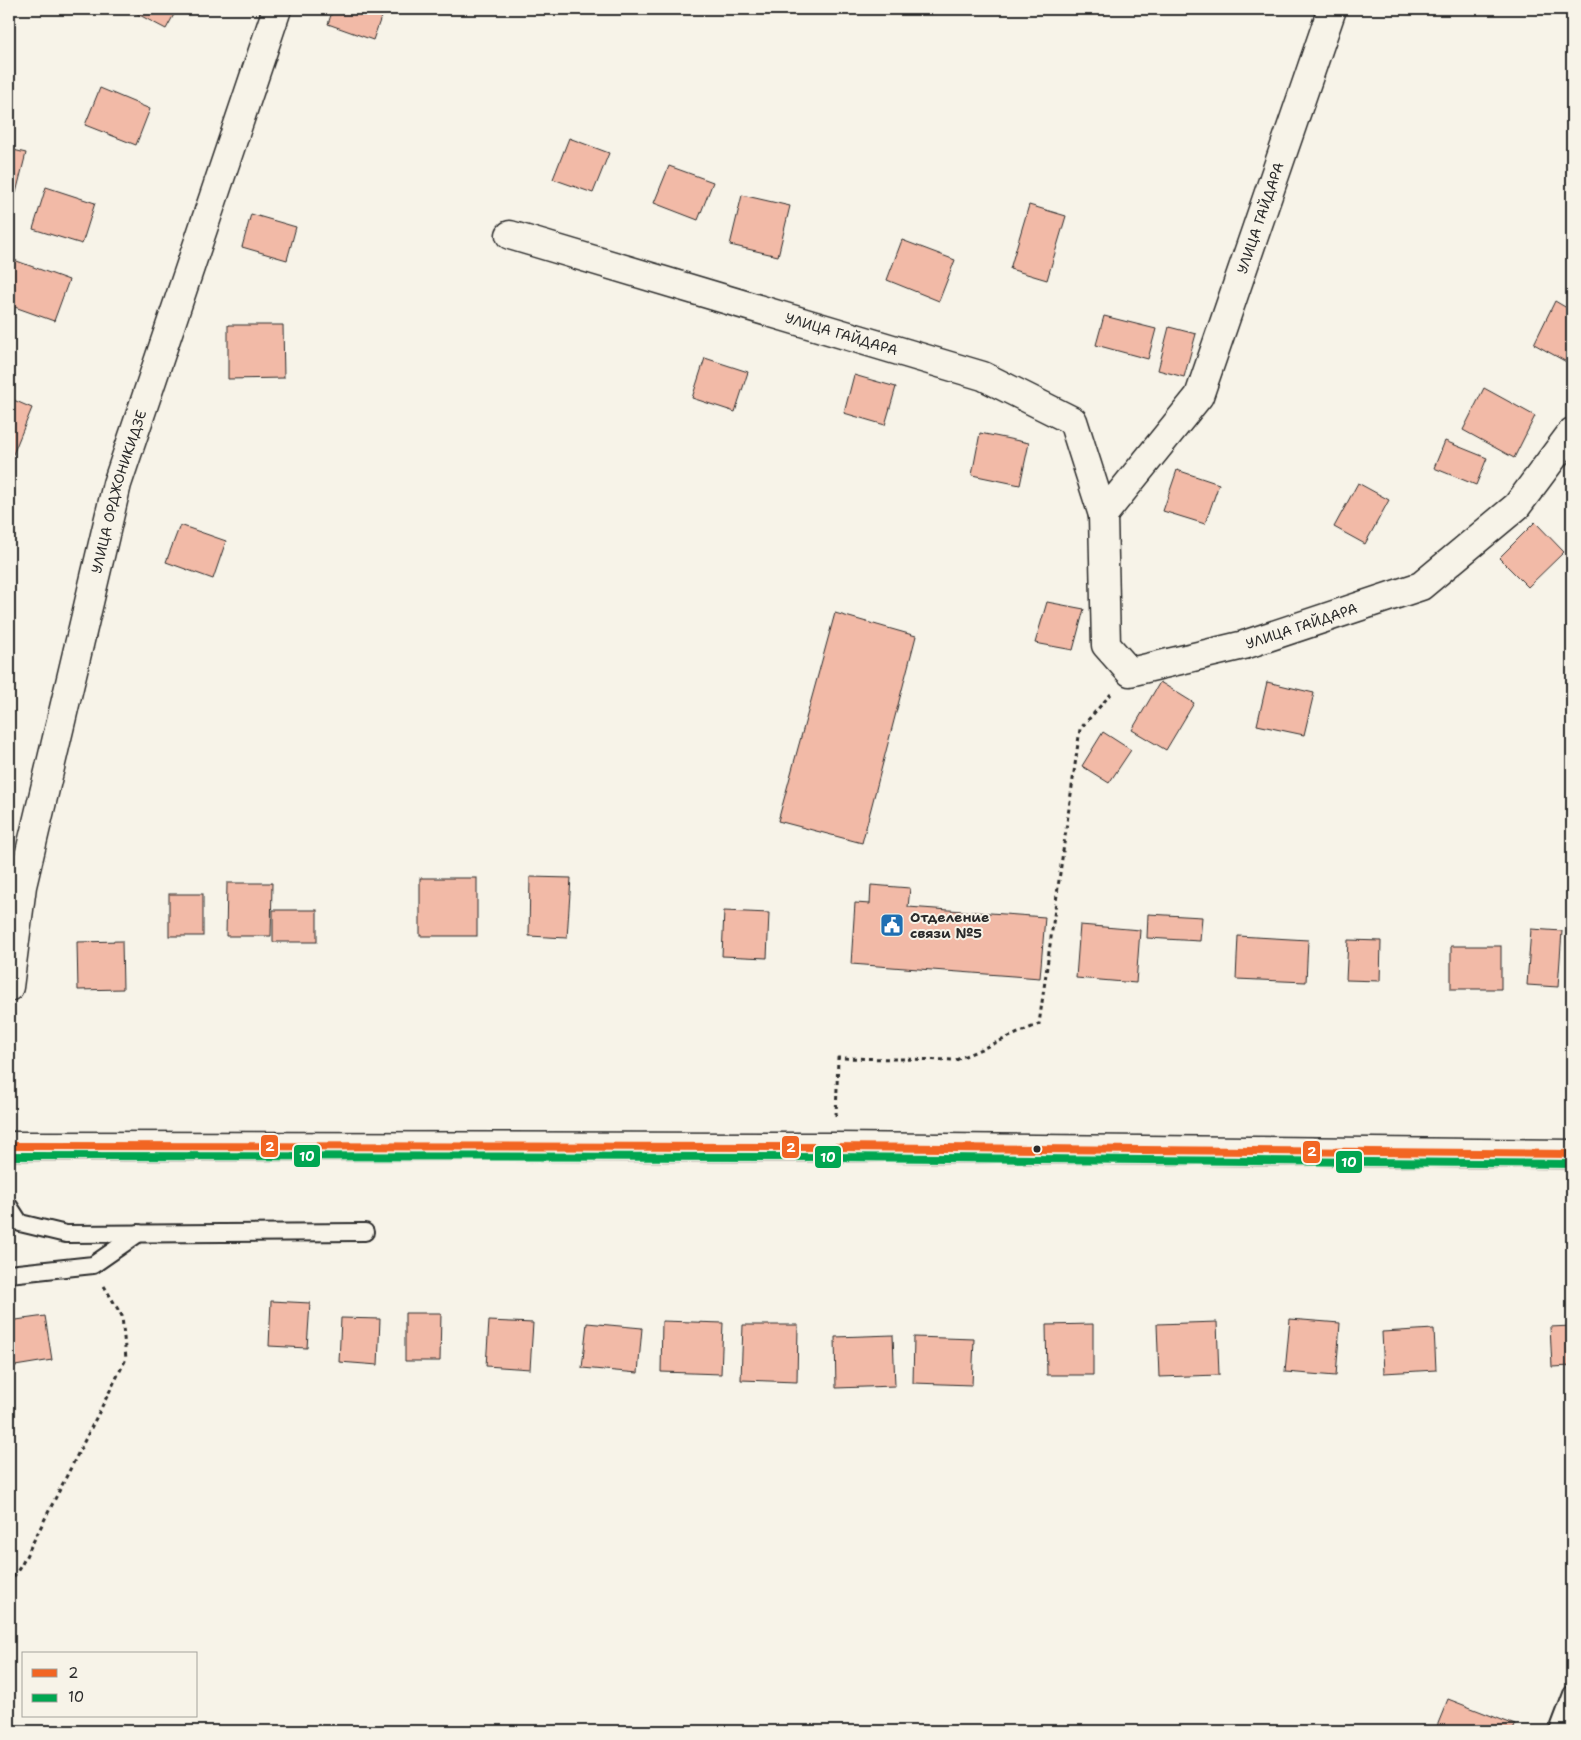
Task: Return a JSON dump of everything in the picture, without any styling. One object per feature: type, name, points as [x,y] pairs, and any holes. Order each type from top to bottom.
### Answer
[{"type":"street","name":"УЛИЦА ОРДЖОНИКИДЗЕ","points":[[9,987],[22,886],[117,484],[277,9]]},
{"type":"street","name":"УЛИЦА ГАЙДАРА","points":[[1103,515],[1199,396],[1332,9]]},
{"type":"street","name":"УЛИЦА ГАЙДАРА","points":[[510,234],[983,376],[1073,421],[1103,515],[1106,644],[1130,672],[1244,644],[1421,586],[1517,506],[1572,432]]},
{"type":"street","points":[[9,1146],[834,1147],[1572,1154]]},
{"type":"lane","points":[[9,1206],[20,1223],[66,1234],[365,1232]]},
{"type":"lane","points":[[9,1274],[92,1265],[139,1233]]},
{"type":"lane","points":[[1558,1731],[1572,1694]]},
{"type":"path","points":[[834,1147],[838,1058],[956,1060],[1039,1024],[1080,729],[1130,672]]},
{"type":"path","points":[[9,1584],[22,1564],[126,1359],[122,1316],[92,1265]]},
{"type":"building","points":[[128,9],[177,9],[166,29]]},
{"type":"building","points":[[333,9],[384,9],[373,40],[328,24]]},
{"type":"building","points":[[100,88],[150,109],[136,145],[85,125]]},
{"type":"building","points":[[569,138],[609,153],[593,193],[553,179]]},
{"type":"building","points":[[9,149],[26,153],[16,193],[9,191]]},
{"type":"building","points":[[669,166],[713,182],[698,220],[654,203]]},
{"type":"building","points":[[46,187],[95,203],[82,244],[33,229]]},
{"type":"building","points":[[742,195],[790,206],[778,256],[730,245]]},
{"type":"building","points":[[1029,205],[1066,216],[1047,280],[1010,269]]},
{"type":"building","points":[[251,214],[296,227],[287,260],[242,247]]},
{"type":"building","points":[[902,240],[955,260],[939,301],[887,280]]},
{"type":"building","points":[[14,260],[69,280],[54,321],[9,305],[9,275]]},
{"type":"building","points":[[1555,301],[1572,311],[1572,365],[1534,344]]},
{"type":"building","points":[[1104,316],[1156,329],[1148,359],[1096,345]]},
{"type":"building","points":[[228,325],[283,325],[284,378],[228,379]]},
{"type":"building","points":[[1169,327],[1196,334],[1184,377],[1158,370]]},
{"type":"building","points":[[705,358],[748,372],[735,412],[692,398]]},
{"type":"building","points":[[854,375],[896,387],[885,425],[844,413]]},
{"type":"building","points":[[1484,388],[1535,416],[1514,458],[1463,430]]},
{"type":"building","points":[[9,398],[32,408],[9,464]]},
{"type":"building","points":[[980,433],[1029,443],[1020,485],[972,475]]},
{"type":"building","points":[[1445,441],[1487,458],[1476,485],[1434,468]]},
{"type":"building","points":[[1177,470],[1219,484],[1205,524],[1163,511]]},
{"type":"building","points":[[1358,483],[1389,500],[1365,544],[1334,527]]},
{"type":"building","points":[[1535,522],[1564,552],[1528,587],[1499,558]]},
{"type":"building","points":[[180,525],[226,541],[213,579],[166,562]]},
{"type":"building","points":[[1047,602],[1084,609],[1073,650],[1035,643]]},
{"type":"building","points":[[835,613],[916,636],[862,843],[778,821]]},
{"type":"building","points":[[1160,682],[1194,703],[1166,750],[1132,730]]},
{"type":"building","points":[[1267,682],[1314,693],[1304,735],[1257,725]]},
{"type":"building","points":[[1103,732],[1131,750],[1109,783],[1082,766]]},
{"type":"building","points":[[530,877],[571,878],[567,938],[529,936]]},
{"type":"building","points":[[420,878],[477,878],[477,936],[420,936]]},
{"type":"building","points":[[227,883],[272,883],[271,936],[226,936]]},
{"type":"building","points":[[871,885],[910,888],[908,907],[1045,917],[1040,978],[851,964],[855,903],[870,904]]},
{"type":"building","points":[[169,894],[203,894],[203,936],[169,936]]},
{"type":"building","points":[[273,910],[317,910],[317,942],[273,942]]},
{"type":"building","points":[[724,911],[769,913],[767,958],[722,956]]},
{"type":"building","points":[[1148,914],[1202,917],[1200,941],[1147,938]]},
{"type":"building","points":[[1080,925],[1140,930],[1136,983],[1076,978]]},
{"type":"building","points":[[1531,929],[1562,931],[1558,987],[1527,985]]},
{"type":"building","points":[[1238,936],[1308,940],[1306,982],[1236,979]]},
{"type":"building","points":[[1348,940],[1381,941],[1380,981],[1346,980]]},
{"type":"building","points":[[122,941],[123,989],[78,990],[77,942]]},
{"type":"building","points":[[1451,946],[1501,946],[1501,989],[1451,989]]},
{"type":"building","points":[[271,1301],[310,1303],[307,1348],[269,1346]]},
{"type":"building","points":[[405,1313],[441,1313],[440,1361],[405,1361]]},
{"type":"building","points":[[45,1316],[52,1360],[9,1367],[9,1321]]},
{"type":"building","points":[[341,1318],[380,1319],[378,1365],[339,1362]]},
{"type":"building","points":[[1290,1319],[1340,1323],[1336,1376],[1285,1372]]},
{"type":"building","points":[[489,1321],[533,1323],[530,1369],[486,1366]]},
{"type":"building","points":[[662,1321],[723,1323],[721,1374],[661,1372]]},
{"type":"building","points":[[1217,1322],[1219,1375],[1159,1377],[1157,1324]]},
{"type":"building","points":[[587,1323],[642,1328],[638,1373],[582,1368]]},
{"type":"building","points":[[1093,1324],[1093,1375],[1047,1375],[1046,1325]]},
{"type":"building","points":[[743,1325],[798,1325],[797,1382],[741,1380]]},
{"type":"building","points":[[1572,1326],[1572,1366],[1552,1367],[1550,1327]]},
{"type":"building","points":[[1434,1329],[1436,1370],[1384,1373],[1382,1332]]},
{"type":"building","points":[[893,1335],[895,1386],[836,1388],[835,1337]]},
{"type":"building","points":[[914,1337],[974,1339],[972,1385],[913,1383]]},
{"type":"building","points":[[1448,1699],[1515,1725],[1513,1731],[1435,1731]]},
{"type":"transit line","name":"2","points":[[9,1146],[834,1147],[1572,1154]]},
{"type":"transit line","name":"10","points":[[9,1156],[834,1157],[1572,1164]]},
{"type":"place","name":"Отделение связи №5","points":[[892,925]]}]
